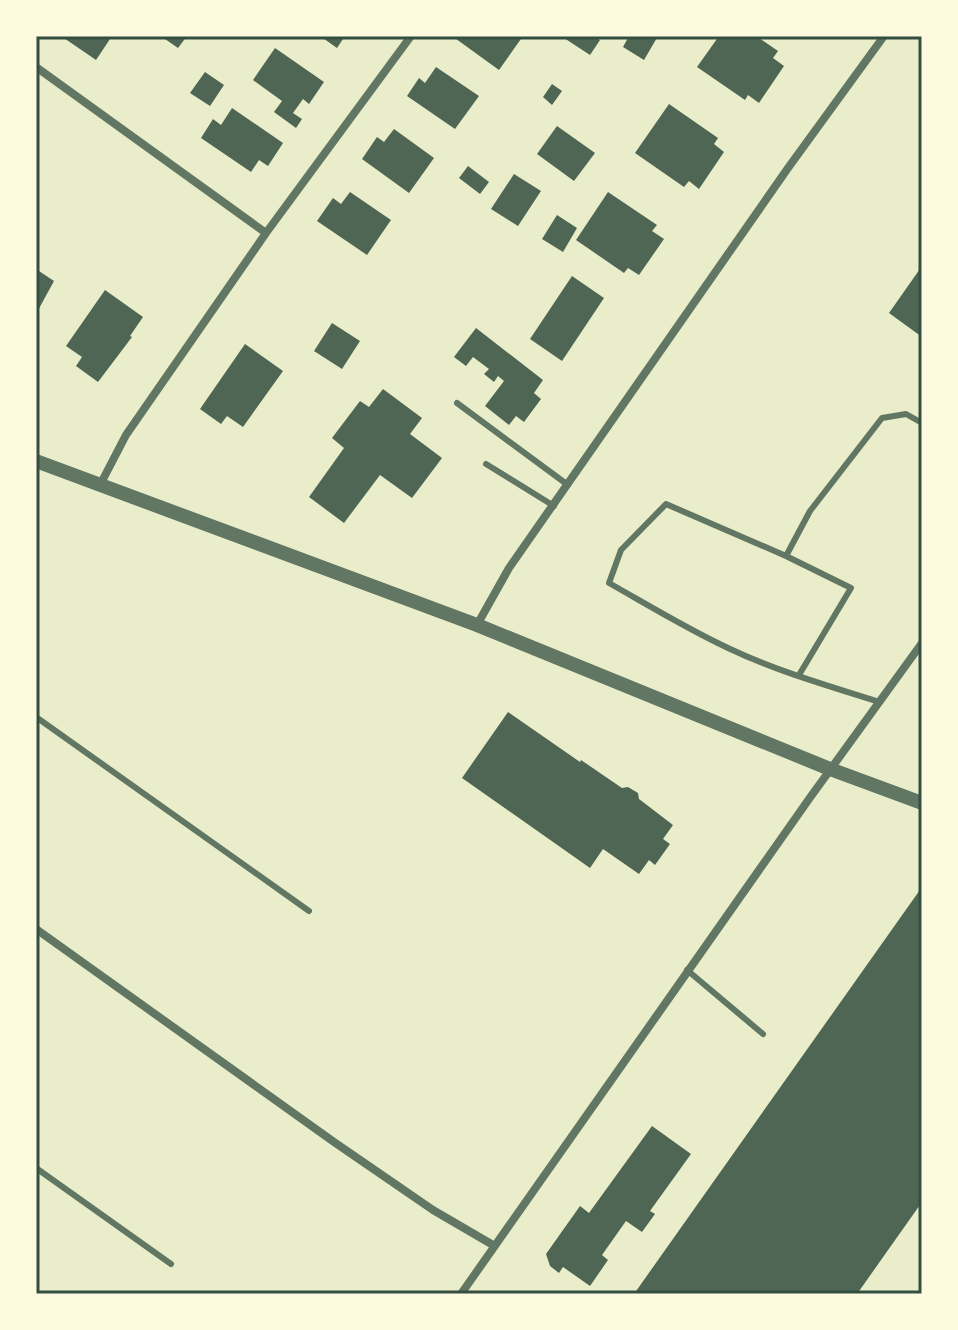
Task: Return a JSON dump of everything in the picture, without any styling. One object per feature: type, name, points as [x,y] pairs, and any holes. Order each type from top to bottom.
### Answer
[{"type":"street","points":[[100,486],[126,435],[266,233],[411,36]]},
{"type":"street","points":[[477,625],[509,568],[884,36]]},
{"type":"street","points":[[36,67],[266,233]]},
{"type":"street","points":[[36,461],[477,625],[830,769],[922,803]]},
{"type":"street","points":[[461,1294],[687,970],[922,643]]},
{"type":"street","points":[[36,929],[346,1150],[433,1210],[493,1245]]},
{"type":"lane","points":[[457,403],[568,485]]},
{"type":"lane","points":[[786,556],[810,511],[882,418],[906,414],[922,423]]},
{"type":"lane","points":[[486,464],[554,506]]},
{"type":"lane","points":[[799,675],[851,588],[666,504],[621,550],[609,583],[729,649],[799,675],[879,702]]},
{"type":"lane","points":[[36,717],[309,911]]},
{"type":"lane","points":[[687,970],[763,1034]]},
{"type":"lane","points":[[36,1168],[171,1264]]},
{"type":"building","points":[[61,36],[112,36],[96,60]]},
{"type":"building","points":[[168,36],[187,36],[178,48],[165,39]]},
{"type":"building","points":[[320,36],[345,36],[337,48]]},
{"type":"building","points":[[452,36],[523,36],[499,70]]},
{"type":"building","points":[[561,36],[593,36],[600,40],[590,55]]},
{"type":"building","points":[[629,36],[658,36],[644,60],[623,47]]},
{"type":"building","points":[[719,36],[756,36],[778,51],[773,58],[784,66],[759,103],[748,95],[745,100],[697,67]]},
{"type":"building","points":[[275,48],[324,82],[309,104],[303,99],[293,113],[302,119],[296,128],[274,112],[282,101],[253,80]]},
{"type":"building","points":[[436,67],[479,96],[455,129],[407,96],[419,78],[425,83]]},
{"type":"building","points":[[205,72],[224,85],[210,106],[190,93]]},
{"type":"building","points":[[552,84],[562,91],[552,105],[543,97]]},
{"type":"building","points":[[669,104],[718,138],[714,144],[724,152],[699,189],[689,181],[684,187],[635,153]]},
{"type":"building","points":[[232,108],[283,143],[268,166],[259,160],[251,172],[201,138],[213,119],[221,125]]},
{"type":"building","points":[[557,126],[595,153],[574,181],[537,154]]},
{"type":"building","points":[[394,129],[434,158],[409,193],[362,159],[377,137],[384,142]]},
{"type":"building","points":[[468,166],[489,182],[480,194],[459,178]]},
{"type":"building","points":[[514,174],[541,191],[518,226],[491,209]]},
{"type":"building","points":[[350,192],[391,220],[367,255],[317,221],[333,198],[341,204]]},
{"type":"building","points":[[608,192],[657,225],[652,231],[664,239],[639,275],[628,268],[624,273],[576,240]]},
{"type":"building","points":[[557,215],[577,228],[563,252],[542,239]]},
{"type":"building","points":[[922,266],[922,337],[889,313]]},
{"type":"building","points":[[36,269],[54,281],[36,314]]},
{"type":"building","points":[[572,276],[604,298],[562,361],[530,339]]},
{"type":"building","points":[[105,290],[143,317],[98,382],[76,366],[82,357],[66,346]]},
{"type":"building","points":[[332,323],[360,341],[342,369],[314,351]]},
{"type":"building","points":[[476,328],[543,380],[534,393],[541,399],[524,422],[516,416],[509,425],[485,406],[504,381],[498,376],[494,382],[484,374],[489,369],[473,357],[466,366],[454,357]]},
{"type":"building","points":[[245,344],[283,371],[243,427],[227,416],[221,424],[200,409]]},
{"type":"building","points":[[383,389],[422,418],[410,434],[442,458],[412,498],[380,475],[344,523],[309,497],[344,448],[332,438],[360,401],[369,407]]},
{"type":"building","points":[[508,712],[580,762],[622,788],[628,787],[638,793],[639,799],[673,825],[663,839],[670,844],[655,865],[649,860],[639,874],[603,849],[590,868],[462,778]]},
{"type":"building","points":[[922,887],[922,1202],[857,1294],[634,1294]]},
{"type":"building","points":[[652,1126],[691,1154],[650,1211],[655,1214],[642,1232],[626,1221],[602,1255],[608,1260],[590,1286],[563,1267],[559,1273],[550,1266],[546,1254],[580,1206],[589,1213]]}]
